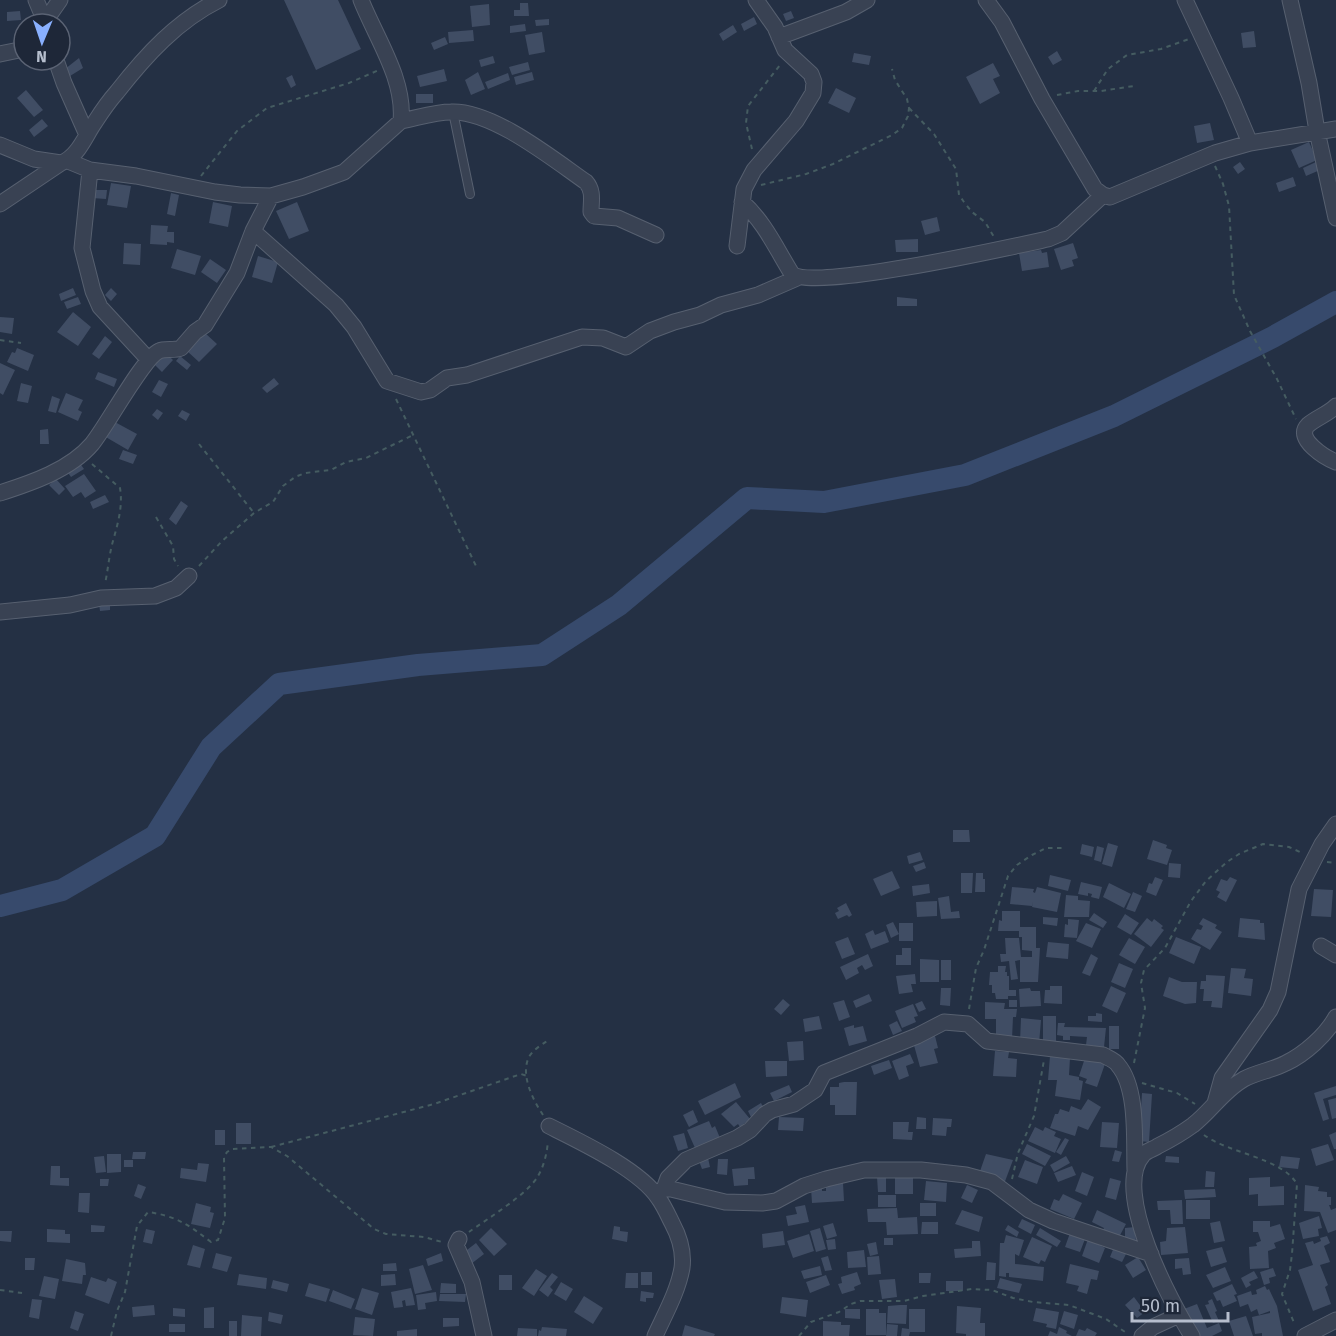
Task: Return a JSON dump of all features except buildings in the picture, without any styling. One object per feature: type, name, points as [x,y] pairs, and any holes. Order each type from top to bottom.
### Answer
[{"type":"street","points":[[0,204],[75,153],[117,92],[160,40],[219,0]]},
{"type":"street","points":[[361,0],[400,94],[401,121]]},
{"type":"street","points":[[737,246],[743,196],[757,167],[796,121],[813,93],[814,82],[811,74],[788,53],[775,27],[756,0]]},
{"type":"street","points":[[779,37],[846,12],[867,0]]},
{"type":"street","points":[[986,0],[1002,22],[1041,99],[1095,189],[1103,195],[1110,197],[1210,155],[1250,143],[1336,129]]},
{"type":"street","points":[[1185,0],[1250,143]]},
{"type":"street","points":[[1290,0],[1336,218]]},
{"type":"street","points":[[60,72],[87,135]]},
{"type":"street","points":[[0,145],[34,159],[64,162],[90,170],[240,195],[271,196],[344,172],[401,121],[453,112],[492,122],[520,136],[586,182],[592,195],[591,212],[594,216],[618,218],[656,235]]},
{"type":"street","points":[[90,170],[82,248],[93,291],[100,308],[148,360]]},
{"type":"street","points":[[253,231],[336,305],[354,327],[387,381],[421,392],[430,390],[447,378],[467,375],[582,337],[603,338],[626,347],[650,331],[700,315],[721,305],[758,295],[797,278],[816,279],[920,266],[1048,239],[1062,233],[1103,195]]},
{"type":"street","points":[[0,493],[55,472],[90,446],[105,428],[148,360],[160,351],[181,348],[195,332],[205,325],[237,273],[253,231],[271,196]]},
{"type":"street","points":[[743,196],[792,274],[797,278]]},
{"type":"street","points":[[1336,406],[1309,424],[1304,434],[1310,446],[1336,462]]},
{"type":"street","points":[[0,612],[70,605],[101,598],[155,596],[176,588],[187,578]]},
{"type":"street","points":[[1210,1109],[1222,1078],[1270,1010],[1278,992],[1299,889],[1314,858],[1336,824]]},
{"type":"street","points":[[1321,945],[1336,955]]},
{"type":"street","points":[[1135,1170],[1143,1154],[1192,1125],[1243,1079],[1288,1063],[1329,1030],[1336,1017]]},
{"type":"street","points":[[659,1191],[686,1160],[737,1138],[750,1130],[772,1110],[794,1104],[815,1090],[824,1073],[917,1036],[944,1022],[968,1024],[987,1041],[1102,1055],[1117,1063],[1129,1076],[1133,1117],[1134,1199],[1151,1254],[1179,1315],[1192,1336]]},
{"type":"street","points":[[549,1126],[594,1148],[659,1191],[725,1202],[762,1203],[776,1201],[804,1186],[851,1172],[913,1170],[992,1182],[1029,1210],[1053,1221],[1151,1254]]},
{"type":"street","points":[[655,1336],[676,1289],[682,1258],[678,1234],[659,1191]]},
{"type":"street","points":[[458,1242],[472,1282],[484,1336]]},
{"type":"street","points":[[1142,1336],[1153,1327],[1179,1315]]},
{"type":"street","points":[[1300,1331],[1336,1320]]},
{"type":"lane","points":[[453,112],[470,194]]},
{"type":"path","points":[[1094,91],[1108,69],[1127,55],[1161,49],[1200,35]]},
{"type":"path","points":[[757,167],[746,123],[748,106],[773,77],[788,53]]},
{"type":"path","points":[[193,187],[237,131],[267,108],[349,82],[390,66]]},
{"type":"path","points":[[743,196],[833,164],[892,135],[906,123],[909,108],[892,69]]},
{"type":"path","points":[[1041,99],[1078,90],[1094,91],[1134,86]]},
{"type":"path","points":[[909,108],[934,134],[956,169],[960,195],[964,202],[985,222],[1002,249]]},
{"type":"path","points":[[1210,155],[1223,184],[1229,206],[1234,295],[1250,331],[1304,434]]},
{"type":"path","points":[[0,340],[21,343]]},
{"type":"path","points":[[387,381],[476,566]]},
{"type":"path","points":[[156,517],[171,542],[174,559],[187,578],[222,541],[254,513],[273,502],[283,486],[294,477],[305,473],[331,470],[346,462],[366,458],[413,435]]},
{"type":"path","points":[[199,444],[254,513]]},
{"type":"path","points":[[80,454],[120,488],[122,499],[118,528],[101,598]]},
{"type":"path","points":[[1210,1109],[1177,1093],[1150,1086],[1129,1076],[1145,1008],[1141,983],[1144,970],[1165,948],[1191,901],[1206,881],[1233,858],[1263,844],[1289,847],[1314,858]]},
{"type":"path","points":[[968,1024],[970,992],[976,968],[1008,876],[1017,865],[1032,855],[1046,848],[1063,848]]},
{"type":"path","points":[[271,1146],[287,1156],[374,1229],[386,1233],[458,1242],[537,1178],[548,1152],[549,1126],[534,1102],[527,1076],[528,1058],[547,1041]]},
{"type":"path","points":[[1009,1196],[1018,1153],[1034,1116],[1046,1049]]},
{"type":"path","points":[[111,1336],[124,1292],[137,1226],[143,1216],[148,1212],[173,1217],[184,1221],[211,1242],[218,1240],[225,1218],[224,1157],[227,1152],[232,1149],[271,1146],[434,1104],[520,1074],[527,1076]]},
{"type":"path","points":[[1192,1125],[1210,1139],[1228,1148],[1253,1155],[1283,1171],[1293,1177],[1297,1184],[1290,1270],[1282,1294],[1300,1331]]},
{"type":"path","points":[[799,1336],[811,1322],[839,1312],[851,1304],[904,1301],[939,1293],[984,1288],[1013,1298],[1078,1307],[1106,1319],[1130,1336]]},
{"type":"path","points":[[0,1290],[22,1293]]},
{"type":"waterway","points":[[0,906],[62,890],[155,836],[211,747],[279,684],[418,665],[542,655],[619,605],[747,498],[824,502],[965,475],[1114,416],[1273,337],[1336,302]]}]
